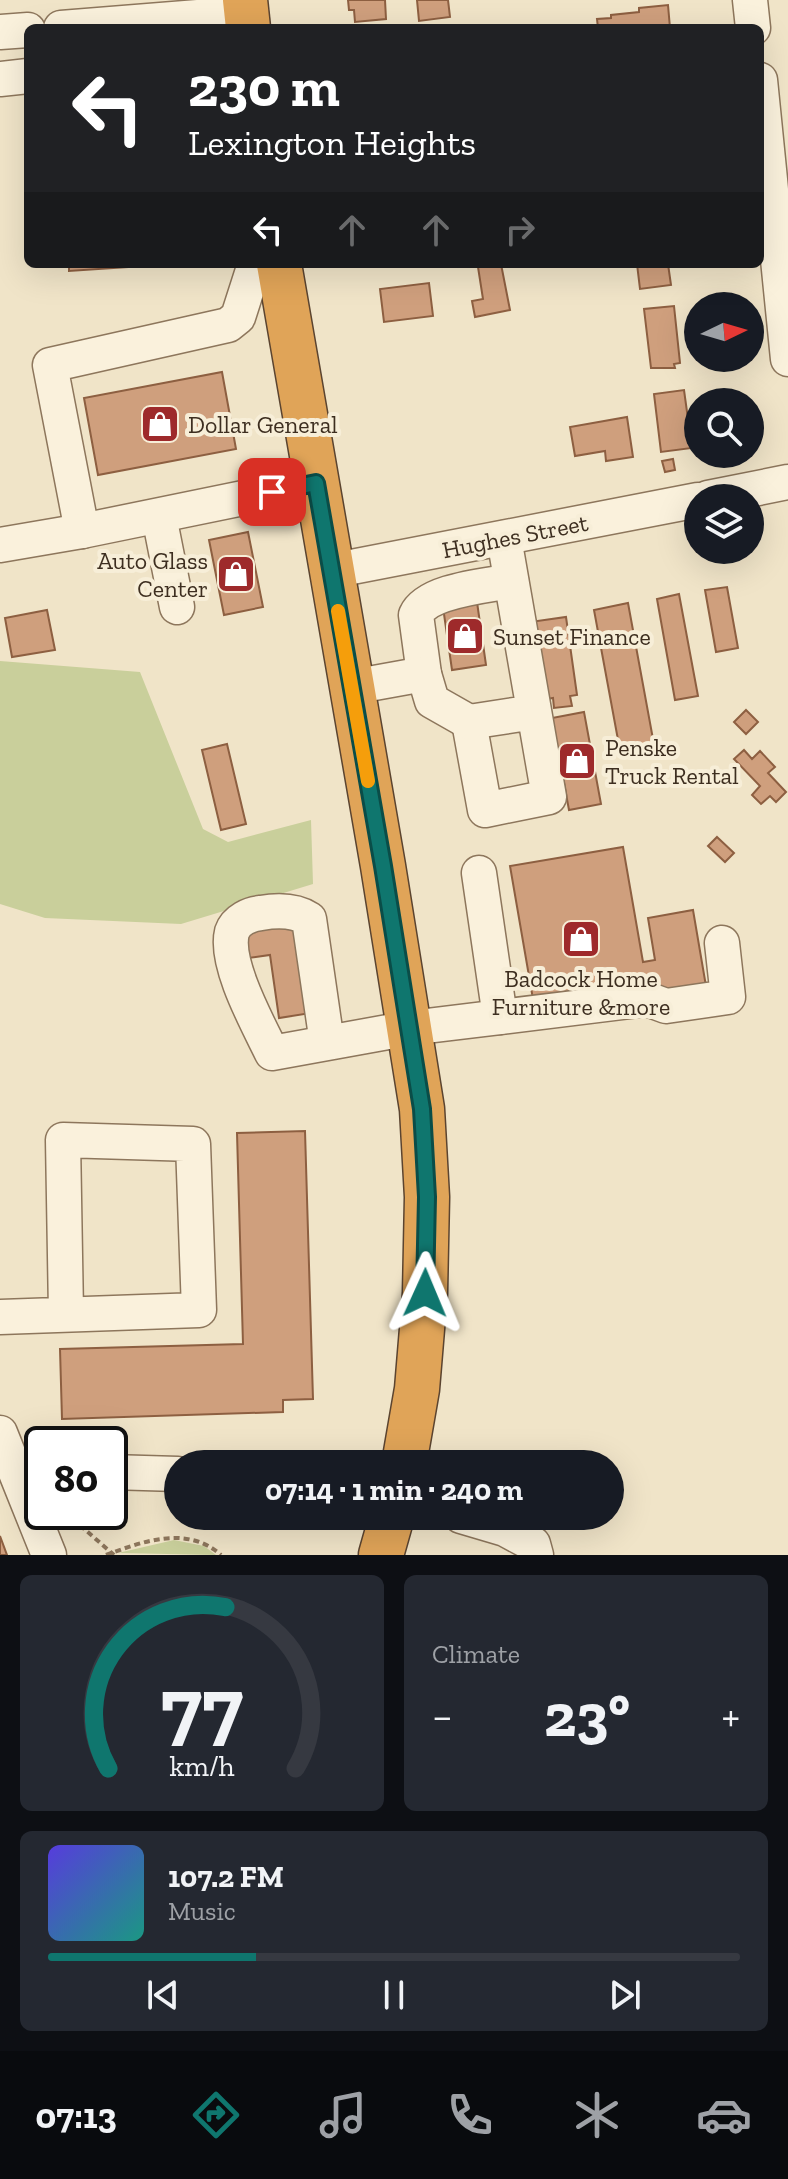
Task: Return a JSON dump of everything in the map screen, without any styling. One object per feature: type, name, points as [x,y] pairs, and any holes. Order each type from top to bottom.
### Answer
[{"type":"highway","points":[[280,268],[422,1109],[427,1197],[425,1293],[417,1389],[406,1450]]},
{"type":"highway","points":[[381,1555],[388,1530]]},
{"type":"street","points":[[67,0],[67,24]]},
{"type":"street","points":[[750,0],[753,24]]},
{"type":"street","points":[[87,24],[123,17],[247,14]]},
{"type":"street","points":[[0,32],[24,30]]},
{"type":"street","points":[[0,79],[24,76]]},
{"type":"street","points":[[764,120],[788,359]]},
{"type":"street","points":[[82,531],[50,365],[228,325],[238,317],[254,268]]},
{"type":"street","points":[[764,487],[788,482]]},
{"type":"street","points":[[0,545],[316,483]]},
{"type":"street","name":"Hughes Street","points":[[331,571],[684,503]]},
{"type":"street","points":[[159,516],[177,607]]},
{"type":"street","points":[[469,722],[485,810],[549,797],[504,538]]},
{"type":"street","points":[[511,581],[456,591],[426,602],[419,608],[416,615],[424,674],[432,701],[469,722],[534,712]]},
{"type":"street","points":[[352,687],[424,674]]},
{"type":"street","points":[[479,873],[500,1017]]},
{"type":"street","points":[[327,1043],[410,1028],[647,999],[666,1006],[728,997],[722,943]]},
{"type":"street","points":[[0,1317],[199,1310],[193,1144],[63,1140],[66,1313]]},
{"type":"street","points":[[0,1433],[19,1471],[49,1555]]},
{"type":"street","points":[[128,1473],[164,1474]]},
{"type":"street","points":[[507,1530],[533,1544],[536,1555]]},
{"type":"path","points":[[85,1530],[111,1554],[146,1541],[175,1537],[196,1540],[221,1555]]},
{"type":"green space","points":[[0,661],[140,672],[203,829],[228,842],[311,820],[313,884],[181,924],[45,918],[0,904]]},
{"type":"green space","points":[[174,1540],[204,1546],[216,1555],[118,1553]]},
{"type":"building","points":[[348,0],[385,0],[386,19],[355,22],[354,10],[349,10]]},
{"type":"building","points":[[417,0],[448,0],[450,17],[419,21]]},
{"type":"building","points":[[668,5],[670,24],[598,24],[597,19],[639,12],[639,8]]},
{"type":"building","points":[[69,268],[114,268],[69,271]]},
{"type":"building","points":[[478,268],[502,268],[510,310],[475,317],[472,301],[483,299]]},
{"type":"building","points":[[637,268],[669,268],[671,285],[640,289]]},
{"type":"building","points":[[429,283],[433,316],[384,322],[380,289]]},
{"type":"building","points":[[674,306],[680,363],[674,364],[675,368],[651,368],[644,309]]},
{"type":"building","name":"Dollar General","points":[[222,372],[236,449],[98,475],[84,398]]},
{"type":"building","points":[[684,390],[684,449],[661,452],[654,394]]},
{"type":"building","points":[[627,417],[633,457],[606,461],[605,451],[575,456],[570,427]]},
{"type":"building","points":[[673,459],[675,470],[665,472],[662,461]]},
{"type":"building","name":"Auto Glass Center","points":[[248,532],[263,607],[224,615],[209,540]]},
{"type":"building","points":[[727,587],[738,648],[716,652],[705,590]]},
{"type":"building","points":[[679,594],[698,696],[675,700],[657,599]]},
{"type":"building","name":"Sunset Finance","points":[[477,602],[486,665],[452,670],[443,607]]},
{"type":"building","points":[[628,603],[655,750],[621,756],[594,610]]},
{"type":"building","points":[[47,610],[55,650],[12,657],[5,618]]},
{"type":"building","points":[[566,617],[577,695],[570,696],[572,706],[554,708],[553,698],[542,700],[530,622]]},
{"type":"building","points":[[746,710],[758,722],[746,734],[734,722]]},
{"type":"building","name":"Penske Truck Rental","points":[[584,712],[601,804],[569,810],[552,718]]},
{"type":"building","points":[[227,744],[246,824],[221,830],[202,750]]},
{"type":"building","points":[[744,750],[752,759],[760,751],[775,767],[768,773],[786,792],[776,802],[770,796],[761,804],[752,795],[760,786],[734,759]]},
{"type":"building","points":[[717,837],[734,853],[725,862],[708,846]]},
{"type":"building","name":"Badcock Home Furniture &more","points":[[623,847],[643,962],[655,960],[648,918],[693,910],[707,992],[662,1000],[659,983],[534,1005],[510,866]]},
{"type":"building","points":[[298,920],[311,1013],[279,1018],[270,955],[248,958],[243,928]]},
{"type":"building","points":[[305,1131],[313,1399],[283,1400],[283,1412],[62,1419],[60,1349],[243,1344],[237,1133]]},
{"type":"building","points":[[0,1536],[7,1555],[0,1555]]},
{"type":"slow traffic","points":[[338,611],[368,781]]},
{"type":"place","name":"Dollar General","points":[[160,424]]},
{"type":"place","name":"Auto Glass Center","points":[[236,574]]},
{"type":"place","name":"Sunset Finance","points":[[465,636]]},
{"type":"place","name":"Penske Truck Rental","points":[[577,761]]},
{"type":"place","name":"Badcock Home Furniture &more","points":[[581,939]]},
{"type":"route","points":[[272,492],[316,483],[422,1109],[427,1197],[425,1293]]}]
